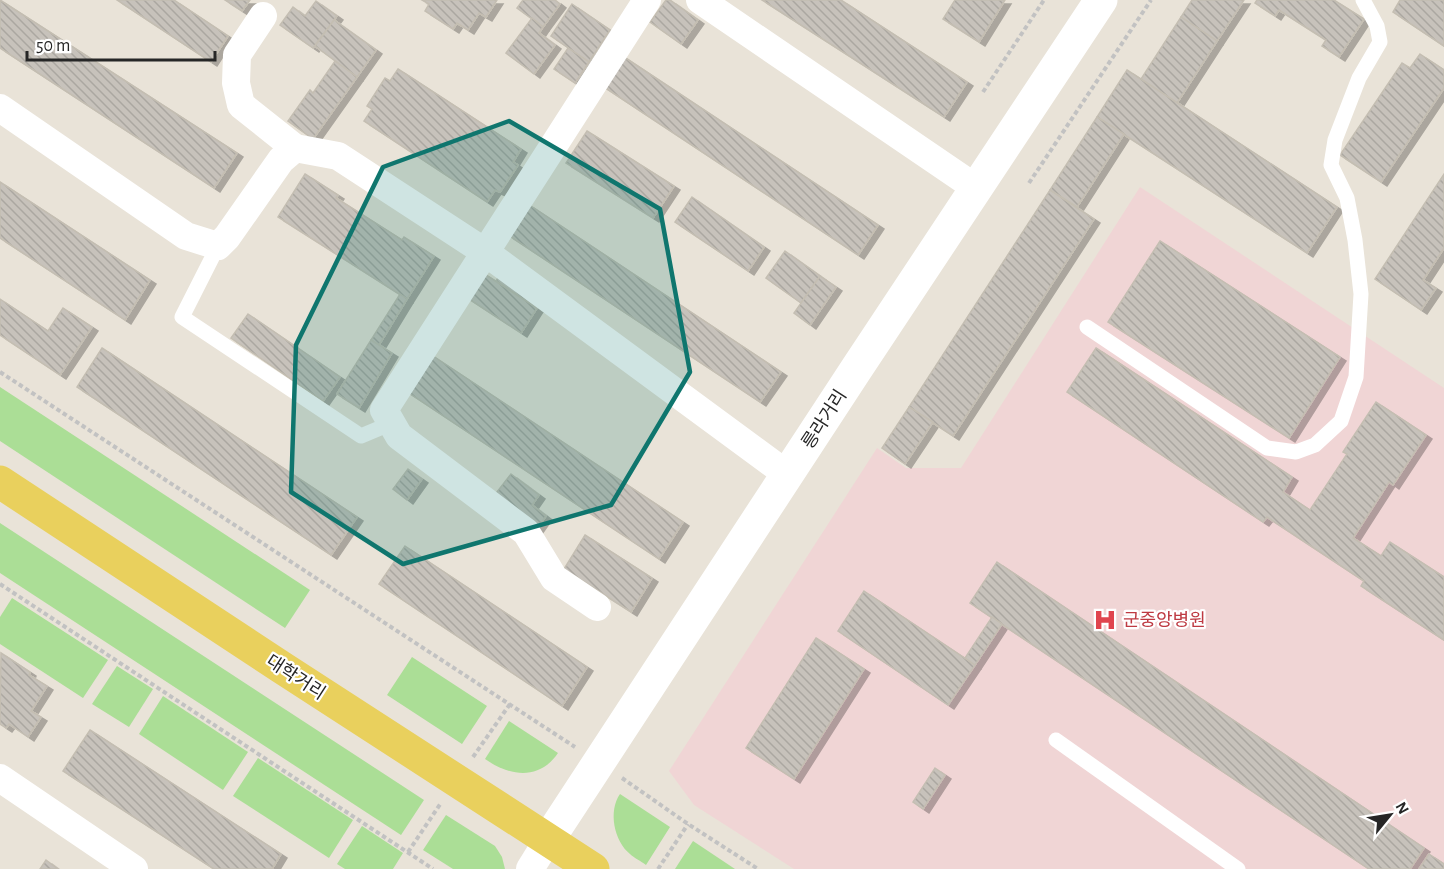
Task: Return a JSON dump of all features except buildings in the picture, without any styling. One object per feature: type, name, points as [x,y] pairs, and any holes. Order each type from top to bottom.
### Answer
[{"type":"main road","name":"릉라거리","points":[[548,840],[1101,0]]},
{"type":"main road","name":"대학거리","points":[[0,482],[592,869]]},
{"type":"street","points":[[597,607],[554,578],[526,532],[399,436],[384,410],[647,0]]},
{"type":"street","points":[[699,0],[976,188]]},
{"type":"street","points":[[263,16],[237,56],[236,83],[241,105],[295,148],[338,156],[485,252],[788,475]]},
{"type":"street","points":[[0,108],[186,236],[218,246],[227,237],[281,160],[295,148]]},
{"type":"street","points":[[0,778],[134,869]]},
{"type":"street","points":[[530,869],[548,840]]},
{"type":"lane","points":[[1087,327],[1267,448],[1296,452],[1315,445],[1341,421],[1356,377],[1361,294],[1355,240],[1347,198],[1331,165],[1335,140],[1359,78],[1380,42],[1377,26],[1363,0]]},
{"type":"lane","points":[[218,246],[182,317],[361,436],[392,423]]},
{"type":"lane","points":[[1056,740],[1238,869]]},
{"type":"path","points":[[982,92],[1044,0]]},
{"type":"path","points":[[1029,183],[1151,0]]},
{"type":"path","points":[[0,372],[600,763],[758,869]]},
{"type":"path","points":[[0,584],[434,869]]},
{"type":"path","points":[[658,869],[688,824]]},
{"type":"highlighted area","points":[[509,121],[660,209],[690,372],[611,505],[403,564],[291,492],[296,345],[383,167]]},
{"type":"shaded area","name":"군중앙병원","points":[[1140,187],[1444,388],[1444,869],[794,869],[694,805],[669,771],[877,448],[906,468],[961,468]]},
{"type":"green space","points":[[0,387],[310,590],[285,628],[0,441]]},
{"type":"green space","points":[[0,523],[424,800],[401,835],[0,573]]},
{"type":"green space","points":[[12,598],[108,660],[83,698],[0,644],[0,617]]},
{"type":"green space","points":[[412,657],[487,706],[462,744],[387,695]]},
{"type":"green space","points":[[117,666],[153,689],[129,727],[92,704]]},
{"type":"green space","points":[[163,696],[248,752],[223,790],[139,734]]},
{"type":"green space","points":[[509,721],[558,753],[550,762],[533,772],[514,772],[494,765],[485,759]]},
{"type":"green space","points":[[258,758],[353,820],[329,858],[233,796]]},
{"type":"green space","points":[[620,794],[670,827],[646,865],[624,848],[614,826],[614,809]]},
{"type":"green space","points":[[446,815],[495,846],[502,857],[505,869],[453,869],[423,850]]},
{"type":"green space","points":[[362,826],[403,853],[393,869],[345,869],[337,864]]},
{"type":"green space","points":[[693,841],[735,869],[675,869]]},
{"type":"place","name":"군중앙병원","points":[[1105,620]]}]
